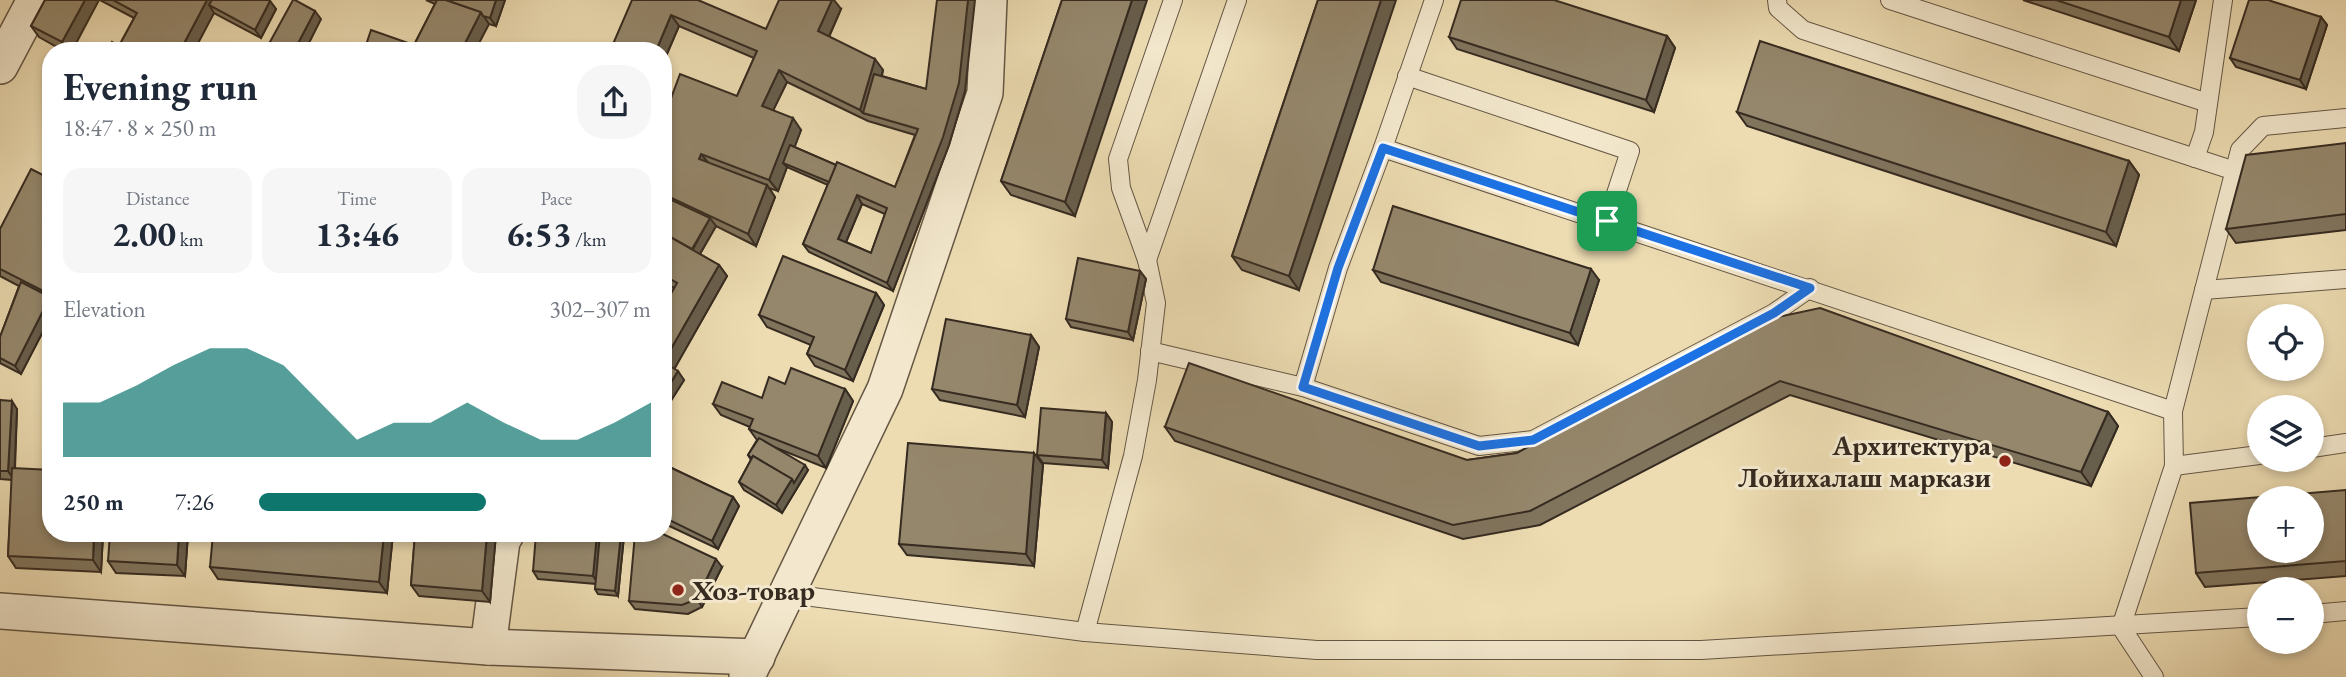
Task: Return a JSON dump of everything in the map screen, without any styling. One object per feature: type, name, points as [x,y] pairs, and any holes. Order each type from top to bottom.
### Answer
[{"type":"street","points":[[0,66],[35,0]]},
{"type":"street","points":[[0,611],[752,667],[789,594],[890,376],[985,93],[989,0]]},
{"type":"street","points":[[488,647],[502,542]]},
{"type":"lane","points":[[1085,632],[1133,456],[1147,380],[1156,303],[1147,260],[1121,188],[1118,159],[1173,0]]},
{"type":"lane","points":[[1147,260],[1237,0]]},
{"type":"lane","points":[[1303,387],[1338,268],[1434,0]]},
{"type":"lane","points":[[1777,0],[1778,8],[1803,30],[2235,171]]},
{"type":"lane","points":[[1890,0],[2208,103]]},
{"type":"lane","points":[[2194,158],[2204,132],[2222,0]]},
{"type":"lane","points":[[1407,76],[1630,151],[1607,221]]},
{"type":"lane","points":[[2121,626],[2174,466],[2173,411],[2240,150],[2263,126],[2346,118]]},
{"type":"lane","points":[[1383,148],[2173,411]]},
{"type":"lane","points":[[2204,290],[2346,279]]},
{"type":"lane","points":[[1150,351],[1303,387],[1479,446],[1533,440],[1774,313],[1810,288]]},
{"type":"lane","points":[[2324,446],[2346,443]]},
{"type":"lane","points":[[2174,466],[2247,457]]},
{"type":"lane","points":[[789,594],[1085,632],[1317,650],[1701,650],[2247,618]]},
{"type":"lane","points":[[2324,613],[2346,611]]},
{"type":"lane","points":[[2121,626],[2154,677]]},
{"type":"building","points":[[45,0],[85,0],[62,42],[31,26]]},
{"type":"building","points":[[113,0],[207,0],[185,42],[121,42],[137,13]]},
{"type":"building","points":[[212,0],[270,1],[255,30],[209,5]]},
{"type":"building","points":[[293,0],[315,11],[299,42],[270,42]]},
{"type":"building","points":[[437,0],[446,0],[481,12],[466,42],[416,42]]},
{"type":"building","points":[[446,0],[496,0],[490,18],[483,16],[481,12]]},
{"type":"building","points":[[632,0],[698,0],[766,29],[779,0],[832,0],[818,31],[875,59],[860,110],[779,70],[762,106],[793,118],[769,180],[701,154],[699,159],[767,185],[748,234],[672,198],[672,96],[680,74],[737,96],[757,51],[671,15],[660,42],[614,42]]},
{"type":"building","points":[[937,0],[968,0],[959,83],[943,137],[887,283],[803,244],[837,162],[895,187],[918,129],[863,113],[874,74],[926,89]],"holes":[[[857,195],[887,208],[871,253],[838,239]]]},
{"type":"building","points":[[1062,0],[1132,0],[1065,202],[1001,181]]},
{"type":"building","points":[[1318,0],[1381,0],[1289,276],[1232,256]]},
{"type":"building","points":[[1461,0],[1554,0],[1667,36],[1646,100],[1449,37]]},
{"type":"building","points":[[2056,0],[2181,0],[2169,37]]},
{"type":"building","points":[[2249,0],[2268,0],[2321,17],[2300,80],[2230,58]]},
{"type":"building","points":[[371,30],[405,42],[367,42]]},
{"type":"building","points":[[1760,41],[2129,161],[2106,232],[1737,112]]},
{"type":"building","points":[[2346,143],[2346,214],[2226,229],[2246,155]]},
{"type":"building","points":[[790,145],[836,165],[829,182],[783,163]]},
{"type":"building","points":[[31,169],[42,174],[42,290],[0,269],[0,229]]},
{"type":"building","points":[[672,200],[710,218],[692,249],[672,238]]},
{"type":"building","points":[[1393,206],[1591,269],[1570,333],[1373,270]]},
{"type":"building","points":[[672,238],[719,265],[672,347],[672,292],[677,283],[672,280]]},
{"type":"building","points":[[783,256],[876,293],[845,370],[807,354],[814,337],[759,315]]},
{"type":"building","points":[[1078,258],[1140,271],[1128,332],[1066,319]]},
{"type":"building","points":[[21,282],[42,293],[42,313],[15,366],[0,358],[0,337]]},
{"type":"building","points":[[1820,308],[2108,412],[2081,472],[1780,381],[1530,511],[1453,525],[1165,427],[1189,363],[1467,460],[1517,453],[1759,321]]},
{"type":"building","points":[[946,319],[1031,335],[1017,405],[932,389]]},
{"type":"building","points":[[672,367],[678,371],[672,381]]},
{"type":"building","points":[[791,368],[845,389],[818,456],[749,429],[753,419],[713,404],[722,382],[762,398],[769,377],[785,384]]},
{"type":"building","points":[[0,400],[12,401],[8,471],[0,471]]},
{"type":"building","points":[[1041,408],[1106,413],[1102,460],[1037,455]]},
{"type":"building","points":[[759,438],[805,465],[794,483],[792,479],[748,455]]},
{"type":"building","points":[[908,443],[1034,453],[1026,554],[899,544]]},
{"type":"building","points":[[753,456],[792,479],[776,505],[739,482]]},
{"type":"building","points":[[12,468],[42,470],[42,542],[94,542],[93,560],[8,556]]},
{"type":"building","points":[[672,468],[733,497],[712,541],[672,521]]},
{"type":"building","points":[[2346,490],[2346,561],[2324,563],[2324,492]]},
{"type":"building","points":[[2247,498],[2247,563],[2321,563],[2196,573],[2190,503]]},
{"type":"building","points":[[672,538],[716,559],[697,599],[682,605],[629,601],[634,542],[672,542]]},
{"type":"building","points":[[109,542],[178,542],[177,565],[108,561]]},
{"type":"building","points":[[212,542],[383,542],[379,582],[210,567]]},
{"type":"building","points":[[414,542],[486,542],[482,591],[411,585]]},
{"type":"building","points":[[535,542],[596,542],[593,576],[533,571]]},
{"type":"building","points":[[599,542],[620,542],[615,591],[595,589]]},
{"type":"place","name":"Архитектура Лойихалаш маркази","points":[[2005,461]]},
{"type":"place","name":"Хоз-товар","points":[[678,590]]},
{"type":"route","points":[[1383,148],[1607,221],[1810,288],[1774,313],[1533,440],[1479,446],[1303,387],[1338,268],[1383,148]]}]
